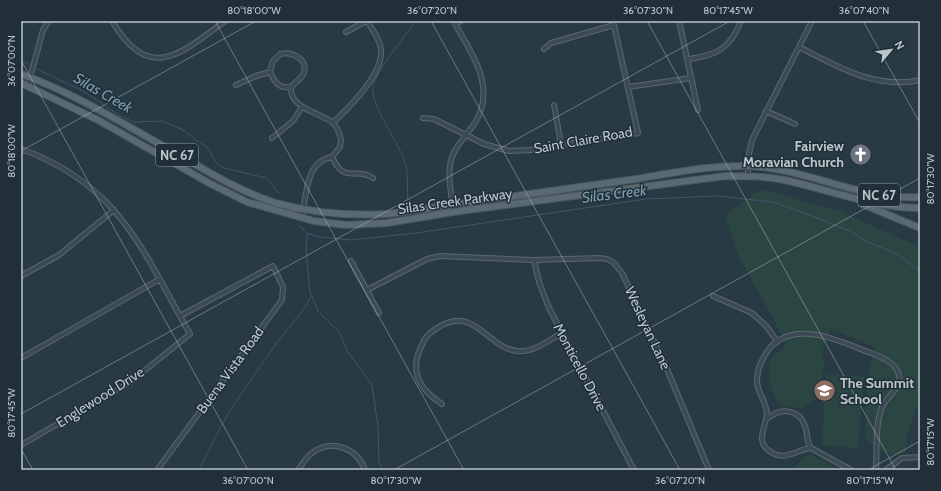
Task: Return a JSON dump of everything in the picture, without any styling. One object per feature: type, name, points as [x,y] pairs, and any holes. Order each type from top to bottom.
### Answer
[{"type":"main road","name":"Silas Creek Parkway","points":[[21,74],[100,111],[229,184],[276,203],[331,214],[360,216],[387,214],[706,168],[749,166],[803,175],[872,194],[895,198],[920,197]]},
{"type":"main road","name":"Silas Creek Parkway","points":[[21,83],[28,85],[98,120],[228,193],[254,205],[302,218],[346,225],[408,220],[453,212],[516,205],[699,178],[748,176],[788,181],[846,198],[889,207],[920,208]]},
{"type":"main road","name":"NC 67","points":[[846,198],[920,228]]},
{"type":"street","points":[[28,85],[29,77],[48,21]]},
{"type":"street","points":[[112,21],[132,49],[149,57],[160,58],[182,51],[225,21]]},
{"type":"street","points":[[333,124],[366,88],[378,65],[381,48],[367,21],[346,32]]},
{"type":"street","points":[[453,212],[450,166],[452,156],[479,115],[483,100],[483,82],[479,69],[455,24],[461,21]]},
{"type":"street","points":[[679,21],[689,59],[691,78],[698,110]]},
{"type":"street","points":[[689,59],[712,55],[722,49],[733,36],[741,21]]},
{"type":"street","points":[[748,176],[748,158],[752,140],[812,21]]},
{"type":"street","points":[[544,49],[550,43],[613,23]]},
{"type":"street","name":"Saint Claire Road","points":[[423,118],[434,119],[491,147],[509,150],[530,150],[638,133],[613,23]]},
{"type":"street","points":[[799,47],[841,68],[867,78],[894,82],[920,80]]},
{"type":"street","points":[[286,52],[293,54],[301,60],[304,70],[302,76],[292,87],[285,88],[277,84],[270,72],[273,61],[277,56],[286,52]]},
{"type":"street","points":[[236,85],[256,76],[270,72]]},
{"type":"street","points":[[628,87],[691,78]]},
{"type":"street","points":[[292,87],[292,94],[302,107],[333,124],[340,136],[342,144],[339,151],[332,157],[326,158],[312,173],[308,181],[302,218]]},
{"type":"street","points":[[554,105],[561,144]]},
{"type":"street","points":[[272,138],[293,121],[302,107]]},
{"type":"street","points":[[766,111],[794,124]]},
{"type":"street","points":[[21,149],[52,161],[72,172],[86,183],[114,210],[138,240],[180,316]]},
{"type":"street","points":[[332,157],[338,169],[343,172],[365,174],[373,178]]},
{"type":"street","points":[[21,276],[59,254],[114,210]]},
{"type":"street","name":"Wesleyan Lane","points":[[367,290],[427,259],[440,256],[534,260],[608,259],[614,263],[622,273],[667,369],[709,470]]},
{"type":"street","points":[[351,260],[379,313]]},
{"type":"street","name":"Monticello Drive","points":[[534,260],[542,290],[562,333],[634,470]]},
{"type":"street","name":"Buena Vista Road","points":[[157,470],[282,300],[283,287],[274,266],[180,316]]},
{"type":"street","points":[[21,358],[160,279]]},
{"type":"street","points":[[713,296],[752,313],[767,327],[777,341]]},
{"type":"street","name":"Englewood Drive","points":[[21,445],[129,383],[190,334],[180,316]]},
{"type":"street","points":[[442,404],[426,392],[419,381],[416,361],[428,334],[440,326],[447,323],[466,322],[478,327],[496,343],[508,350],[519,352],[536,347],[562,333]]},
{"type":"street","points":[[811,448],[786,456],[773,453],[766,447],[762,439],[766,420],[766,409],[758,387],[758,374],[766,353],[777,341],[789,335],[820,334],[878,356],[895,366],[899,381],[882,409],[876,470]]},
{"type":"street","points":[[766,420],[772,415],[780,412],[787,411],[793,413],[803,422],[807,441],[811,448],[851,470]]},
{"type":"street","points":[[298,470],[310,454],[318,449],[331,446],[340,446],[350,450],[358,456],[365,470]]},
{"type":"street","points":[[886,470],[902,458],[920,457]]},
{"type":"green space","points":[[760,189],[839,211],[920,247],[920,396],[907,436],[906,453],[890,455],[866,440],[866,393],[875,347],[831,329],[822,352],[824,367],[820,397],[800,408],[778,405],[769,383],[770,359],[787,344],[737,253],[725,216]]},
{"type":"green space","points":[[826,373],[864,377],[858,448],[822,445]]},
{"type":"green space","points":[[810,454],[839,470],[793,470],[801,460]]},
{"type":"waterway","points":[[408,203],[406,165],[401,152],[380,113],[373,94],[373,87],[385,62],[416,21]]},
{"type":"waterway","name":"Silas Creek","points":[[21,61],[28,64]]},
{"type":"waterway","name":"Silas Creek","points":[[37,69],[83,91],[119,115],[134,122],[161,121],[181,129],[208,148],[217,164],[224,168],[266,178],[280,194]]},
{"type":"waterway","name":"Silas Creek","points":[[298,225],[307,233],[319,237],[351,240],[416,233],[646,199],[717,196],[773,202],[807,214],[850,231],[867,242],[898,254],[920,272]]},
{"type":"waterway","points":[[307,234],[306,250],[310,292],[318,311],[339,332],[348,352],[372,385],[378,426],[379,463],[384,470]]},
{"type":"waterway","points":[[199,470],[220,428],[235,403],[273,348],[306,306],[311,296]]},
{"type":"place","name":"Fairview Moravian Church","points":[[860,154]]},
{"type":"place","name":"The Summit School","points":[[825,391]]}]
